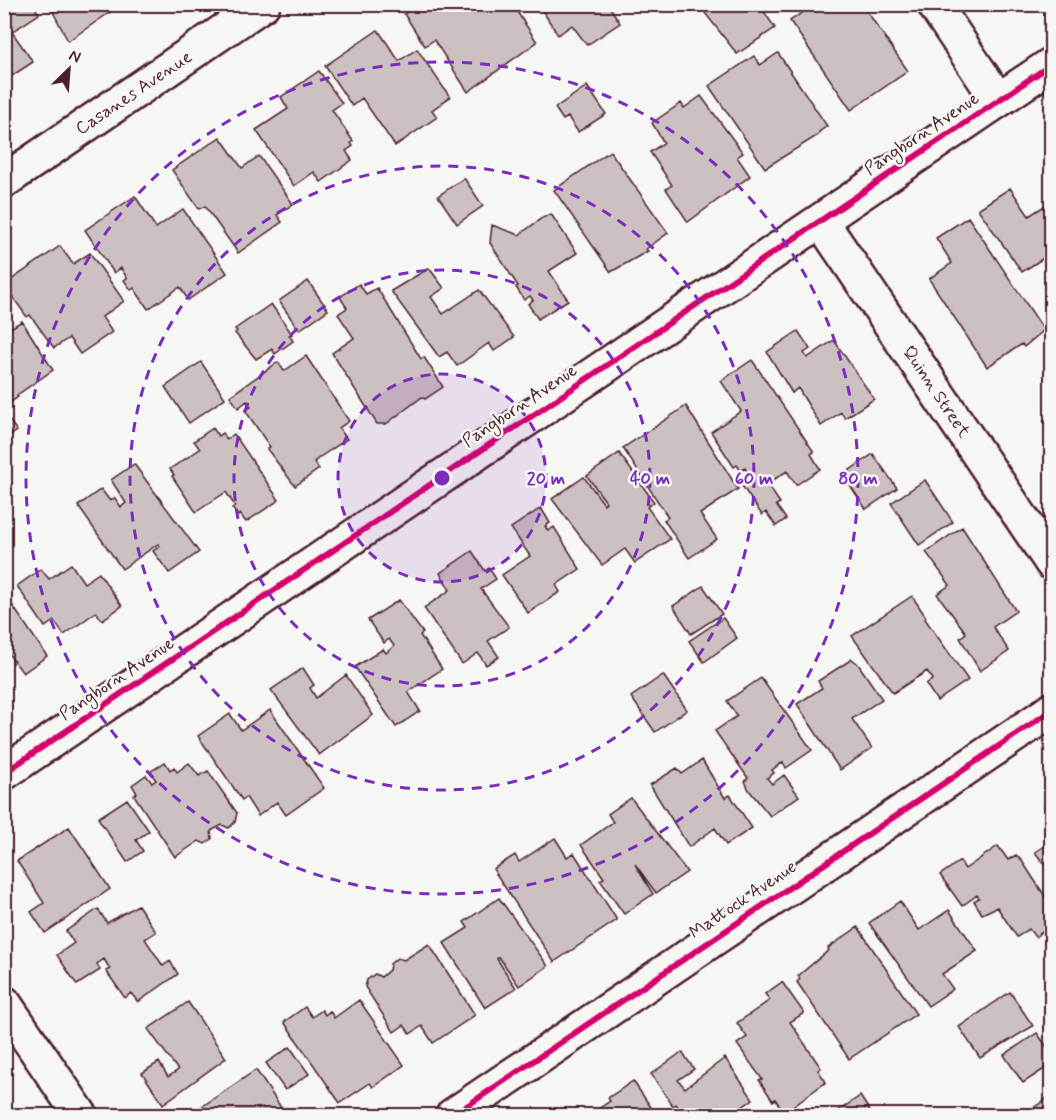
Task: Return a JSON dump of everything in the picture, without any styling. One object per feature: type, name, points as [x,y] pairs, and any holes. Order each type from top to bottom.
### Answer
[{"type":"street","name":"Casanes Avenue","points":[[4,181],[263,4]]},
{"type":"street","points":[[934,4],[998,100]]},
{"type":"street","name":"Pangborn Avenue","points":[[4,773],[1052,64]]},
{"type":"street","name":"Quinn Street","points":[[821,221],[1052,563]]},
{"type":"street","name":"Mattock Avenue","points":[[452,1116],[1052,710]]},
{"type":"street","points":[[4,1003],[81,1116]]},
{"type":"building","points":[[4,4],[33,4],[39,14],[12,32],[33,62],[4,81]]},
{"type":"building","points":[[49,4],[122,4],[68,41]]},
{"type":"building","points":[[418,4],[463,4],[467,10],[474,4],[512,4],[537,42],[468,92],[434,40],[425,46],[404,14]]},
{"type":"building","points":[[538,4],[608,4],[620,23],[587,45],[572,25],[558,35]]},
{"type":"building","points":[[709,4],[759,4],[775,28],[737,54],[702,9]]},
{"type":"building","points":[[815,4],[862,4],[908,71],[851,110],[790,21]]},
{"type":"building","points":[[378,30],[399,61],[417,49],[450,97],[432,110],[437,117],[395,146],[362,98],[352,106],[325,66]]},
{"type":"building","points":[[778,53],[827,126],[819,132],[820,134],[765,168],[709,86],[754,56],[760,65]]},
{"type":"building","points":[[319,71],[342,103],[332,110],[353,141],[351,143],[353,146],[346,151],[352,160],[321,182],[314,172],[294,186],[256,130],[288,109],[281,97]]},
{"type":"building","points":[[587,86],[606,114],[578,132],[568,117],[563,120],[555,108]]},
{"type":"building","points":[[701,96],[743,153],[737,157],[750,176],[688,222],[666,189],[672,185],[650,152],[664,143],[652,123],[681,103],[684,108]]},
{"type":"building","points":[[220,137],[242,168],[259,156],[293,204],[277,215],[282,222],[238,253],[205,206],[199,209],[172,170]]},
{"type":"building","points":[[610,151],[668,233],[646,249],[648,251],[611,272],[554,190]]},
{"type":"building","points":[[464,178],[483,206],[457,224],[438,196]]},
{"type":"building","points":[[1010,188],[1029,216],[1052,201],[1052,261],[1048,255],[1022,272],[978,209]]},
{"type":"building","points":[[135,196],[156,228],[183,209],[227,273],[188,300],[180,287],[148,309],[134,288],[131,290],[124,280],[127,278],[121,268],[114,273],[85,230]]},
{"type":"building","points":[[551,214],[577,253],[549,271],[568,300],[538,319],[528,304],[533,300],[530,296],[524,300],[516,287],[518,286],[490,243],[492,225],[519,235]]},
{"type":"building","points":[[968,217],[1044,330],[1024,347],[1022,344],[987,367],[929,279],[952,263],[936,238]]},
{"type":"building","points":[[60,246],[73,264],[90,253],[124,301],[102,317],[112,332],[80,354],[69,338],[54,348],[30,315],[27,317],[4,285]]},
{"type":"building","points":[[429,268],[444,288],[431,297],[443,314],[479,290],[514,337],[494,351],[489,343],[457,366],[447,352],[439,357],[391,291]]},
{"type":"building","points":[[308,281],[328,310],[299,330],[279,301]]},
{"type":"building","points":[[359,284],[366,294],[377,288],[421,359],[424,357],[443,387],[425,399],[422,397],[386,424],[377,424],[332,353],[354,338],[338,314],[347,308],[340,297]]},
{"type":"building","points":[[271,304],[292,334],[289,335],[293,341],[275,354],[272,349],[256,359],[235,333],[237,331],[235,329]]},
{"type":"building","points":[[22,321],[53,370],[4,407],[4,332]]},
{"type":"building","points":[[798,331],[810,349],[804,353],[807,358],[834,340],[874,399],[845,418],[841,412],[821,426],[798,388],[792,393],[767,352]]},
{"type":"building","points":[[306,356],[349,421],[339,428],[347,439],[314,462],[319,469],[295,486],[267,449],[270,447],[245,410],[251,407],[247,401],[238,408],[230,396],[278,362],[284,371]]},
{"type":"building","points":[[752,360],[814,452],[811,454],[820,469],[796,485],[787,471],[767,484],[780,503],[776,505],[786,519],[776,526],[766,512],[762,515],[740,483],[750,477],[745,468],[741,471],[737,465],[734,467],[711,432],[741,411],[721,381]]},
{"type":"building","points":[[201,362],[225,398],[189,423],[165,387]]},
{"type":"building","points":[[686,406],[738,489],[700,514],[717,539],[689,558],[664,520],[668,517],[623,448]]},
{"type":"building","points":[[4,413],[17,431],[4,440]]},
{"type":"building","points":[[1052,416],[1052,432],[1044,421]]},
{"type":"building","points":[[213,428],[218,436],[222,433],[227,439],[234,434],[279,500],[246,522],[232,508],[235,506],[226,492],[196,512],[172,476],[174,475],[170,469],[200,449],[194,441]]},
{"type":"building","points":[[619,453],[654,502],[647,507],[670,539],[635,563],[625,549],[602,565],[552,499],[584,477],[604,504],[606,502],[587,476]]},
{"type":"building","points":[[873,454],[897,488],[866,509],[843,475]]},
{"type":"building","points":[[134,464],[199,552],[169,573],[153,551],[160,546],[158,544],[122,569],[78,506],[101,489],[110,501],[115,498],[121,507],[126,503],[111,480]]},
{"type":"building","points":[[925,480],[953,522],[919,545],[891,503]]},
{"type":"building","points":[[541,508],[550,523],[545,526],[548,531],[554,527],[580,569],[556,585],[560,592],[528,613],[502,575],[530,556],[511,528]]},
{"type":"building","points":[[962,527],[1016,611],[993,627],[1009,651],[980,671],[960,638],[966,633],[937,594],[950,585],[926,552]]},
{"type":"building","points":[[472,551],[485,571],[489,568],[496,579],[481,589],[509,627],[488,641],[499,657],[486,665],[478,653],[462,664],[424,608],[450,590],[440,573]]},
{"type":"building","points":[[71,564],[84,583],[99,573],[122,606],[102,620],[96,612],[64,635],[54,621],[45,627],[17,586],[41,569],[49,579]]},
{"type":"building","points":[[703,586],[722,614],[691,634],[673,606]]},
{"type":"building","points":[[912,596],[926,617],[925,619],[968,680],[937,701],[926,684],[933,679],[927,671],[893,693],[852,636]]},
{"type":"building","points":[[8,599],[47,656],[23,673],[4,648],[4,601]]},
{"type":"building","points":[[399,600],[423,633],[420,635],[442,669],[408,692],[420,711],[396,727],[355,667],[383,649],[386,653],[394,646],[389,639],[384,643],[368,620]]},
{"type":"building","points":[[723,618],[737,638],[704,662],[689,641]]},
{"type":"building","points":[[852,659],[882,699],[852,719],[872,748],[840,770],[797,704],[822,688],[818,681]]},
{"type":"building","points":[[303,668],[314,685],[310,688],[316,698],[346,675],[373,715],[319,755],[271,690]]},
{"type":"building","points":[[663,675],[687,710],[655,732],[631,697]]},
{"type":"building","points":[[761,678],[812,750],[786,768],[783,762],[772,770],[774,773],[767,778],[772,784],[784,775],[799,796],[770,816],[749,790],[745,781],[748,778],[715,731],[737,716],[727,701]]},
{"type":"building","points":[[270,710],[324,788],[286,815],[277,802],[258,816],[246,797],[242,800],[198,736],[230,714],[241,730]]},
{"type":"building","points":[[702,760],[725,798],[730,795],[752,828],[726,845],[715,828],[689,847],[650,785],[677,768],[682,774]]},
{"type":"building","points":[[165,762],[170,770],[174,767],[177,772],[189,763],[199,776],[208,771],[237,813],[235,822],[229,828],[222,825],[211,831],[212,839],[205,844],[199,841],[175,857],[134,795],[137,793],[132,785],[146,775],[152,783],[156,780],[150,772]]},
{"type":"building","points":[[631,798],[687,872],[656,893],[635,864],[653,894],[624,914],[600,880],[604,878],[581,845],[613,822],[608,814]]},
{"type":"building","points":[[127,799],[149,831],[136,840],[143,851],[127,862],[98,818]]},
{"type":"building","points":[[1052,801],[1052,816],[1044,806]]},
{"type":"building","points":[[69,827],[110,889],[45,933],[31,912],[44,903],[17,861]]},
{"type":"building","points":[[555,838],[567,857],[574,853],[617,920],[554,962],[493,869],[515,855],[519,862]]},
{"type":"building","points":[[1052,841],[1052,875],[1035,852]]},
{"type":"building","points":[[998,846],[1008,860],[1016,855],[1022,861],[1052,907],[1052,925],[1035,937],[1029,929],[1017,937],[997,907],[982,914],[974,901],[979,898],[977,895],[962,906],[940,875],[960,861],[965,869]]},
{"type":"building","points":[[499,898],[548,966],[519,986],[499,957],[497,959],[516,988],[485,1008],[444,943],[468,928],[464,922]]},
{"type":"building","points":[[900,901],[919,930],[949,910],[977,951],[942,974],[953,989],[928,1006],[869,923]]},
{"type":"building","points":[[138,905],[156,932],[145,939],[163,966],[170,961],[178,974],[138,1002],[131,993],[125,998],[106,971],[110,969],[104,959],[97,964],[100,970],[77,985],[57,955],[74,943],[66,931],[98,909],[107,923]]},
{"type":"building","points":[[858,927],[916,1014],[849,1059],[797,982],[800,979],[798,976],[829,950],[828,948]]},
{"type":"building","points":[[429,944],[475,1015],[433,1043],[422,1026],[410,1034],[404,1025],[394,1032],[365,987],[367,980],[375,974],[381,977],[397,958],[404,960]]},
{"type":"building","points":[[782,982],[804,1013],[790,1022],[821,1068],[818,1070],[826,1082],[784,1112],[775,1099],[773,1101],[759,1080],[762,1079],[737,1044],[747,1037],[737,1023],[770,1000],[765,994]]},
{"type":"building","points":[[1010,992],[1033,1026],[980,1058],[959,1027]]},
{"type":"building","points":[[359,1000],[404,1065],[373,1087],[370,1083],[340,1103],[284,1022],[305,1007],[312,1017],[322,1010],[325,1015],[330,1011],[334,1018]]},
{"type":"building","points":[[188,1002],[226,1058],[163,1104],[142,1073],[159,1062],[168,1077],[178,1070],[148,1029]]},
{"type":"building","points":[[1037,1033],[1052,1054],[1052,1064],[1023,1083],[1004,1055]]},
{"type":"building","points":[[290,1047],[309,1074],[285,1090],[266,1063]]},
{"type":"building","points":[[682,1052],[694,1069],[678,1080],[685,1088],[725,1058],[753,1099],[730,1116],[684,1116],[676,1104],[673,1106],[651,1074]]},
{"type":"building","points":[[256,1070],[282,1109],[273,1116],[188,1116]]},
{"type":"building","points":[[633,1081],[657,1116],[588,1116],[610,1101],[608,1098]]},
{"type":"building","points":[[1052,1095],[1052,1116],[1022,1116]]},
{"type":"building","points":[[860,1096],[873,1116],[831,1116]]},
{"type":"cycle path","points":[[4,773],[1052,64]]},
{"type":"cycle path","points":[[452,1116],[1052,710]]}]
